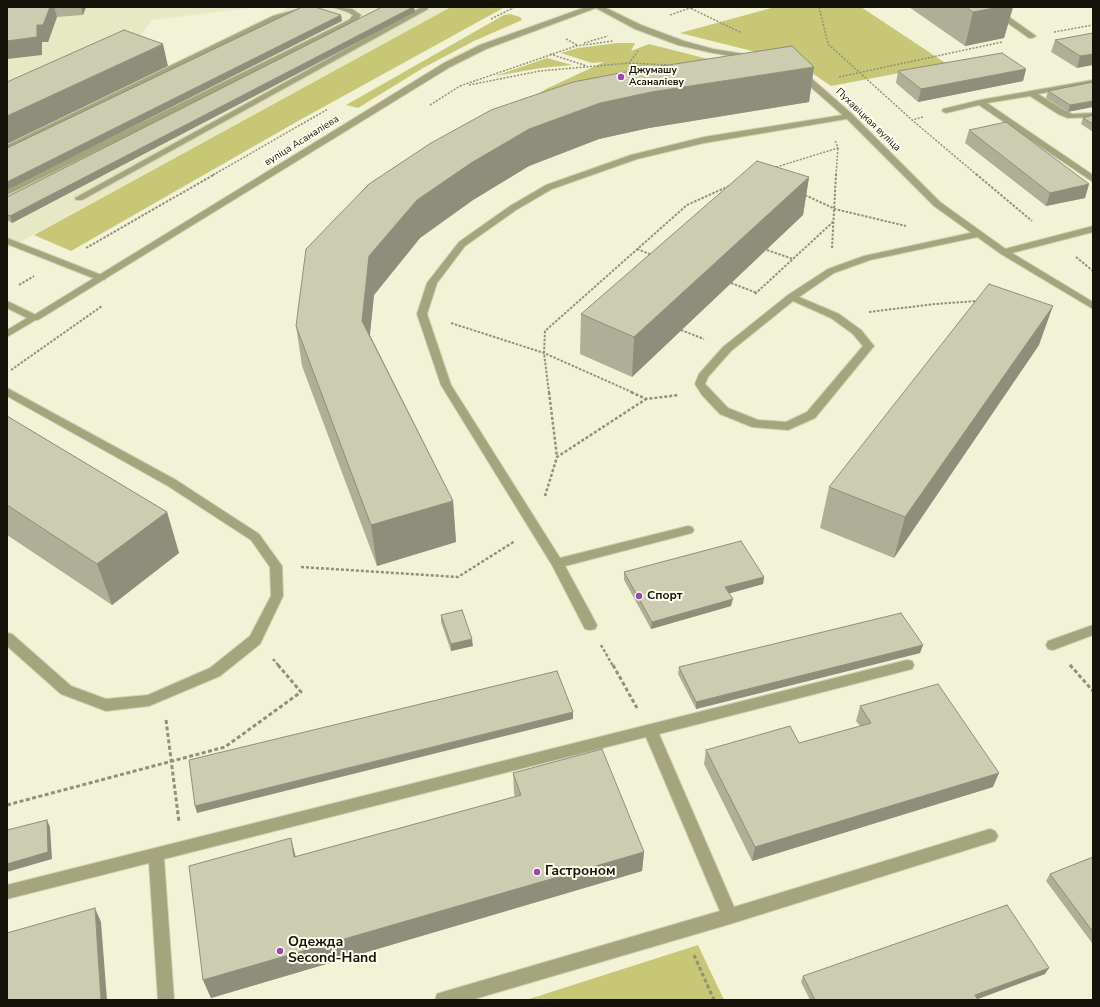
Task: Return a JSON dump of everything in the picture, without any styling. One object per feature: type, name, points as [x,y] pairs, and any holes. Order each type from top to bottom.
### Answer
[{"type":"street","points":[[7,148],[276,18],[293,12],[316,7]]},
{"type":"street","points":[[7,192],[352,22],[357,16],[350,10],[336,7]]},
{"type":"street","points":[[79,198],[424,10],[423,7]]},
{"type":"street","name":"вуліца Асаналіева","points":[[7,334],[101,278],[447,65],[483,47],[593,7]]},
{"type":"street","points":[[599,7],[638,27],[681,43],[713,51],[756,58]]},
{"type":"street","points":[[991,7],[990,8],[1032,36]]},
{"type":"street","name":"Пухавіцкая вуліца","points":[[792,70],[798,72],[812,83],[849,116],[937,204],[1004,252],[1093,306]]},
{"type":"street","points":[[946,111],[980,102],[1093,82]]},
{"type":"street","points":[[1031,93],[1061,112],[1071,116],[1093,115]]},
{"type":"street","points":[[980,102],[1093,179]]},
{"type":"street","points":[[590,625],[557,562],[446,385],[422,314],[432,283],[462,244],[513,208],[550,187],[634,157],[697,141],[849,116]]},
{"type":"street","points":[[1004,252],[1093,229]]},
{"type":"street","points":[[792,297],[835,316],[857,332],[868,346],[811,415],[788,426],[756,424],[724,411],[706,393],[700,384],[703,376],[727,349],[792,297],[832,271],[867,258],[979,234]]},
{"type":"street","points":[[7,241],[101,278]]},
{"type":"street","points":[[7,304],[34,318]]},
{"type":"street","points":[[7,392],[172,483],[255,537],[276,566],[277,596],[255,640],[215,672],[149,700],[106,705],[66,690],[7,638]]},
{"type":"street","points":[[557,562],[688,530]]},
{"type":"street","points":[[1053,645],[1093,630]]},
{"type":"street","points":[[7,892],[907,665]]},
{"type":"street","points":[[650,730],[730,916]]},
{"type":"street","points":[[443,1000],[730,916],[990,836]]},
{"type":"street","points":[[156,854],[166,1000]]},
{"type":"path","points":[[489,20],[513,8],[512,7]]},
{"type":"path","points":[[819,7],[828,44],[912,120],[1093,271]]},
{"type":"path","points":[[834,78],[1032,36],[1093,25]]},
{"type":"path","points":[[426,107],[460,86],[549,54],[611,35]]},
{"type":"path","points":[[562,37],[576,46],[617,40]]},
{"type":"path","points":[[460,86],[540,71],[629,63],[642,46]]},
{"type":"path","points":[[549,54],[588,66]]},
{"type":"path","points":[[14,288],[332,107]]},
{"type":"path","points":[[912,120],[946,111]]},
{"type":"path","points":[[825,119],[838,148],[832,271]]},
{"type":"path","points":[[766,170],[838,148]]},
{"type":"path","points":[[276,566],[458,577],[535,529],[557,457],[544,353],[545,331],[687,205],[730,185]]},
{"type":"path","points":[[801,193],[835,209],[912,228]]},
{"type":"path","points":[[751,298],[834,221]]},
{"type":"path","points":[[637,249],[658,257]]},
{"type":"path","points":[[767,250],[793,259]]},
{"type":"path","points":[[731,283],[757,293]]},
{"type":"path","points":[[835,316],[980,300]]},
{"type":"path","points":[[7,374],[105,304]]},
{"type":"path","points":[[422,314],[544,353],[646,399]]},
{"type":"path","points":[[682,330],[706,340]]},
{"type":"path","points":[[557,457],[646,399],[706,393]]},
{"type":"path","points":[[590,625],[650,730]]},
{"type":"path","points":[[7,805],[225,747],[301,692],[255,640]]},
{"type":"path","points":[[1053,645],[1093,691]]},
{"type":"path","points":[[163,694],[182,848]]},
{"type":"path","points":[[682,930],[714,1000]]},
{"type":"shaded area","points":[[7,7],[257,7],[152,20],[129,52],[168,66],[290,7],[451,7],[7,249]]},
{"type":"shaded area","points":[[451,7],[505,7],[298,121],[71,251],[34,235]]},
{"type":"shaded area","points":[[775,7],[861,7],[947,64],[831,86],[796,62],[680,33]]},
{"type":"shaded area","points":[[510,14],[520,17],[522,20],[474,41],[423,68],[358,108],[346,105],[504,15]]},
{"type":"shaded area","points":[[617,43],[635,43],[631,51],[649,44],[716,61],[464,141],[546,89],[604,62],[592,63],[561,53],[578,48]]},
{"type":"shaded area","points":[[547,58],[572,65],[541,68],[495,76]]},
{"type":"shaded area","points":[[698,945],[724,1000],[526,1000]]},
{"type":"building","points":[[7,7],[50,7],[43,25],[37,25],[37,37],[7,41]]},
{"type":"building","points":[[302,7],[315,7],[341,15],[7,182],[7,148]]},
{"type":"building","points":[[382,7],[413,7],[10,216],[7,215],[7,197]]},
{"type":"building","points":[[966,7],[1000,7],[973,12]]},
{"type":"building","points":[[124,30],[163,44],[7,116],[7,82]]},
{"type":"building","points":[[1093,33],[1093,54],[1080,56],[1055,40]]},
{"type":"building","points":[[792,46],[814,67],[651,92],[600,103],[529,129],[471,163],[417,200],[369,256],[362,321],[453,501],[371,525],[296,326],[306,249],[369,184],[431,143],[491,110],[573,82],[636,70]]},
{"type":"building","points":[[1002,53],[1026,69],[921,89],[898,71]]},
{"type":"building","points":[[1093,82],[1093,101],[1070,105],[1048,91]]},
{"type":"building","points":[[1093,115],[1093,124],[1083,118]]},
{"type":"building","points":[[1006,122],[1089,184],[1050,193],[969,130]]},
{"type":"building","points":[[757,161],[809,177],[634,337],[581,314]]},
{"type":"building","points":[[989,284],[1053,306],[905,517],[829,487]]},
{"type":"building","points":[[7,416],[167,512],[97,564],[7,505]]},
{"type":"building","points":[[741,541],[764,577],[725,587],[733,599],[652,622],[624,572]]},
{"type":"building","points":[[462,610],[472,639],[451,644],[441,615]]},
{"type":"building","points":[[901,613],[923,645],[696,702],[679,667]]},
{"type":"building","points":[[557,671],[573,712],[195,806],[189,760]]},
{"type":"building","points":[[938,684],[999,773],[755,847],[706,750],[790,726],[799,743],[871,723],[860,706]]},
{"type":"building","points":[[602,749],[644,852],[203,980],[189,866],[291,838],[294,857],[521,795],[513,773]]},
{"type":"building","points":[[47,820],[48,852],[7,864],[7,830]]},
{"type":"building","points":[[1093,857],[1093,932],[1050,874]]},
{"type":"building","points":[[1007,905],[1049,968],[975,995],[978,1000],[815,1000],[803,976]]},
{"type":"building","points":[[95,908],[101,1000],[7,1000],[7,933]]},
{"type":"place","name":"Джумашу Асаналіеву","points":[[621,77]]},
{"type":"place","name":"Спорт","points":[[639,596]]},
{"type":"place","name":"Гастроном","points":[[537,872]]},
{"type":"place","name":"Одежда Second-Hand","points":[[280,951]]}]
